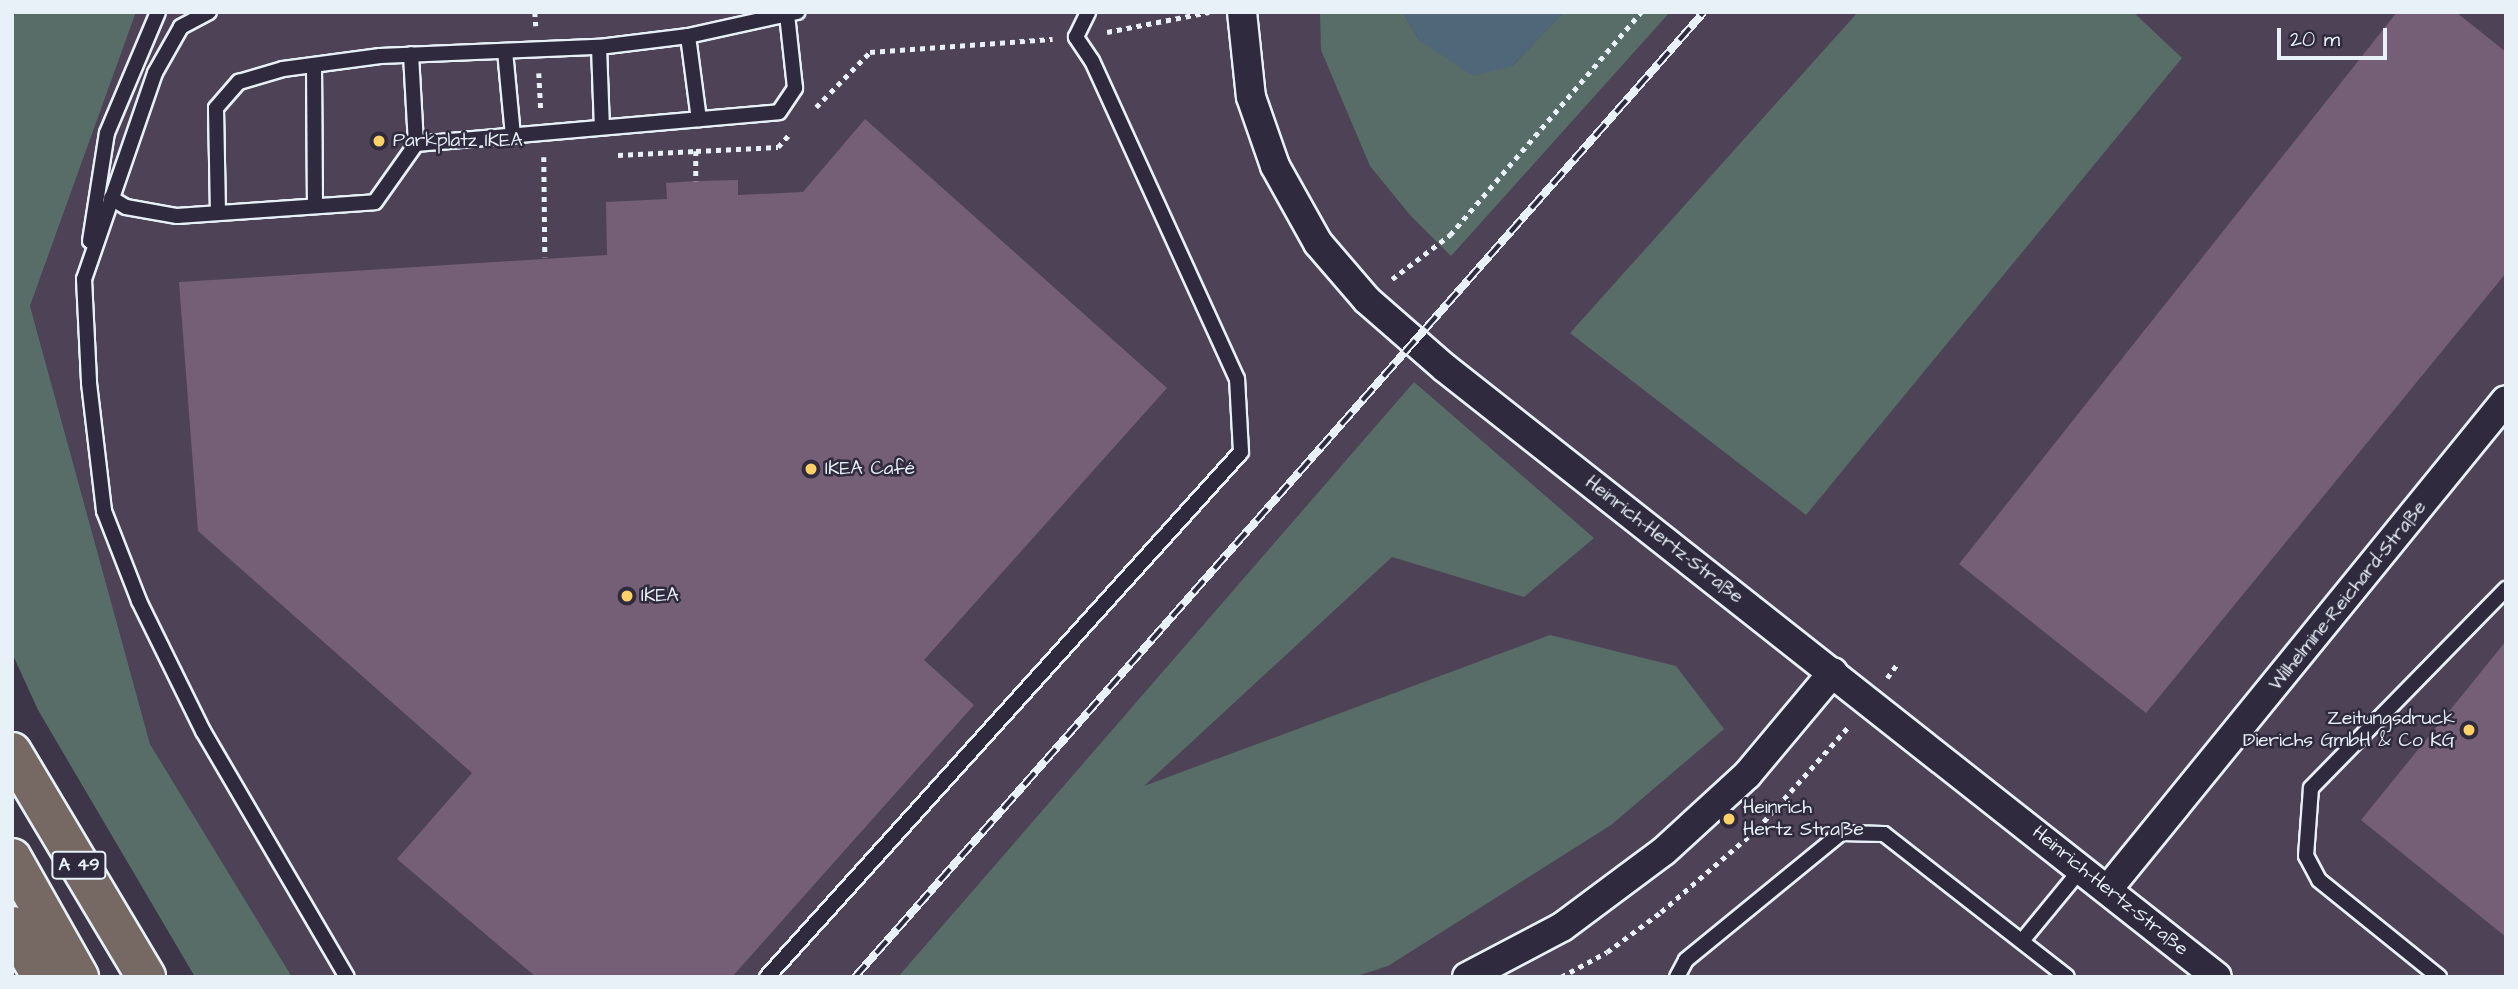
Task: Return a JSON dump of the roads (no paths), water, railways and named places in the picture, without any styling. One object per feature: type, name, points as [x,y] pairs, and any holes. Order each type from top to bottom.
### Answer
[{"type":"highway","name":"A 49","points":[[12,752],[146,977]]},
{"type":"highway","name":"A 49","points":[[12,858],[79,977]]},
{"type":"highway","points":[[12,926],[42,977]]},
{"type":"street","name":"Heinrich-Hertz-Straße","points":[[1242,12],[1251,97],[1275,166],[1318,243],[1367,300],[1445,368],[2217,977]]},
{"type":"street","name":"Wilhelmine-Reichard-Straße","points":[[2108,889],[2506,400]]},
{"type":"street","points":[[1467,977],[1562,927],[1664,851],[1747,775],[1833,672]]},
{"type":"lane","points":[[158,12],[107,133],[84,279],[89,383],[104,512],[139,601],[203,731],[347,977]]},
{"type":"lane","points":[[84,279],[155,73],[181,27],[209,12]]},
{"type":"lane","points":[[767,977],[1241,452],[1237,379],[1092,61],[1076,37],[1088,12]]},
{"type":"lane","points":[[218,213],[216,108],[239,82],[314,65],[411,54],[599,47],[688,36],[792,13],[795,88],[779,112],[416,144]]},
{"type":"lane","points":[[688,36],[699,119]]},
{"type":"lane","points":[[599,47],[602,127]]},
{"type":"lane","points":[[505,51],[513,135]]},
{"type":"lane","points":[[111,198],[126,207],[177,216],[375,202],[416,144],[411,54]]},
{"type":"lane","points":[[314,65],[315,206]]},
{"type":"lane","points":[[2440,977],[2319,880],[2306,856],[2311,788],[2506,589]]},
{"type":"lane","points":[[1676,977],[1686,960],[1841,833],[1884,834],[2067,977]]},
{"type":"lane","points":[[2022,941],[2082,868]]},
{"type":"water","points":[[1403,12],[1564,12],[1512,66],[1473,76],[1419,40]]},
{"type":"railway","points":[[855,977],[1704,12]]},
{"type":"place","name":"Parkplatz IKEA","points":[[379,141]]},
{"type":"place","name":"IKEA Café","points":[[811,469]]},
{"type":"place","name":"IKEA","points":[[627,596]]},
{"type":"place","name":"Zeitungsdruck Dierichs GmbH & Co KG","points":[[2469,730]]},
{"type":"place","name":"Heinrich Hertz Straße","points":[[1729,819]]}]
